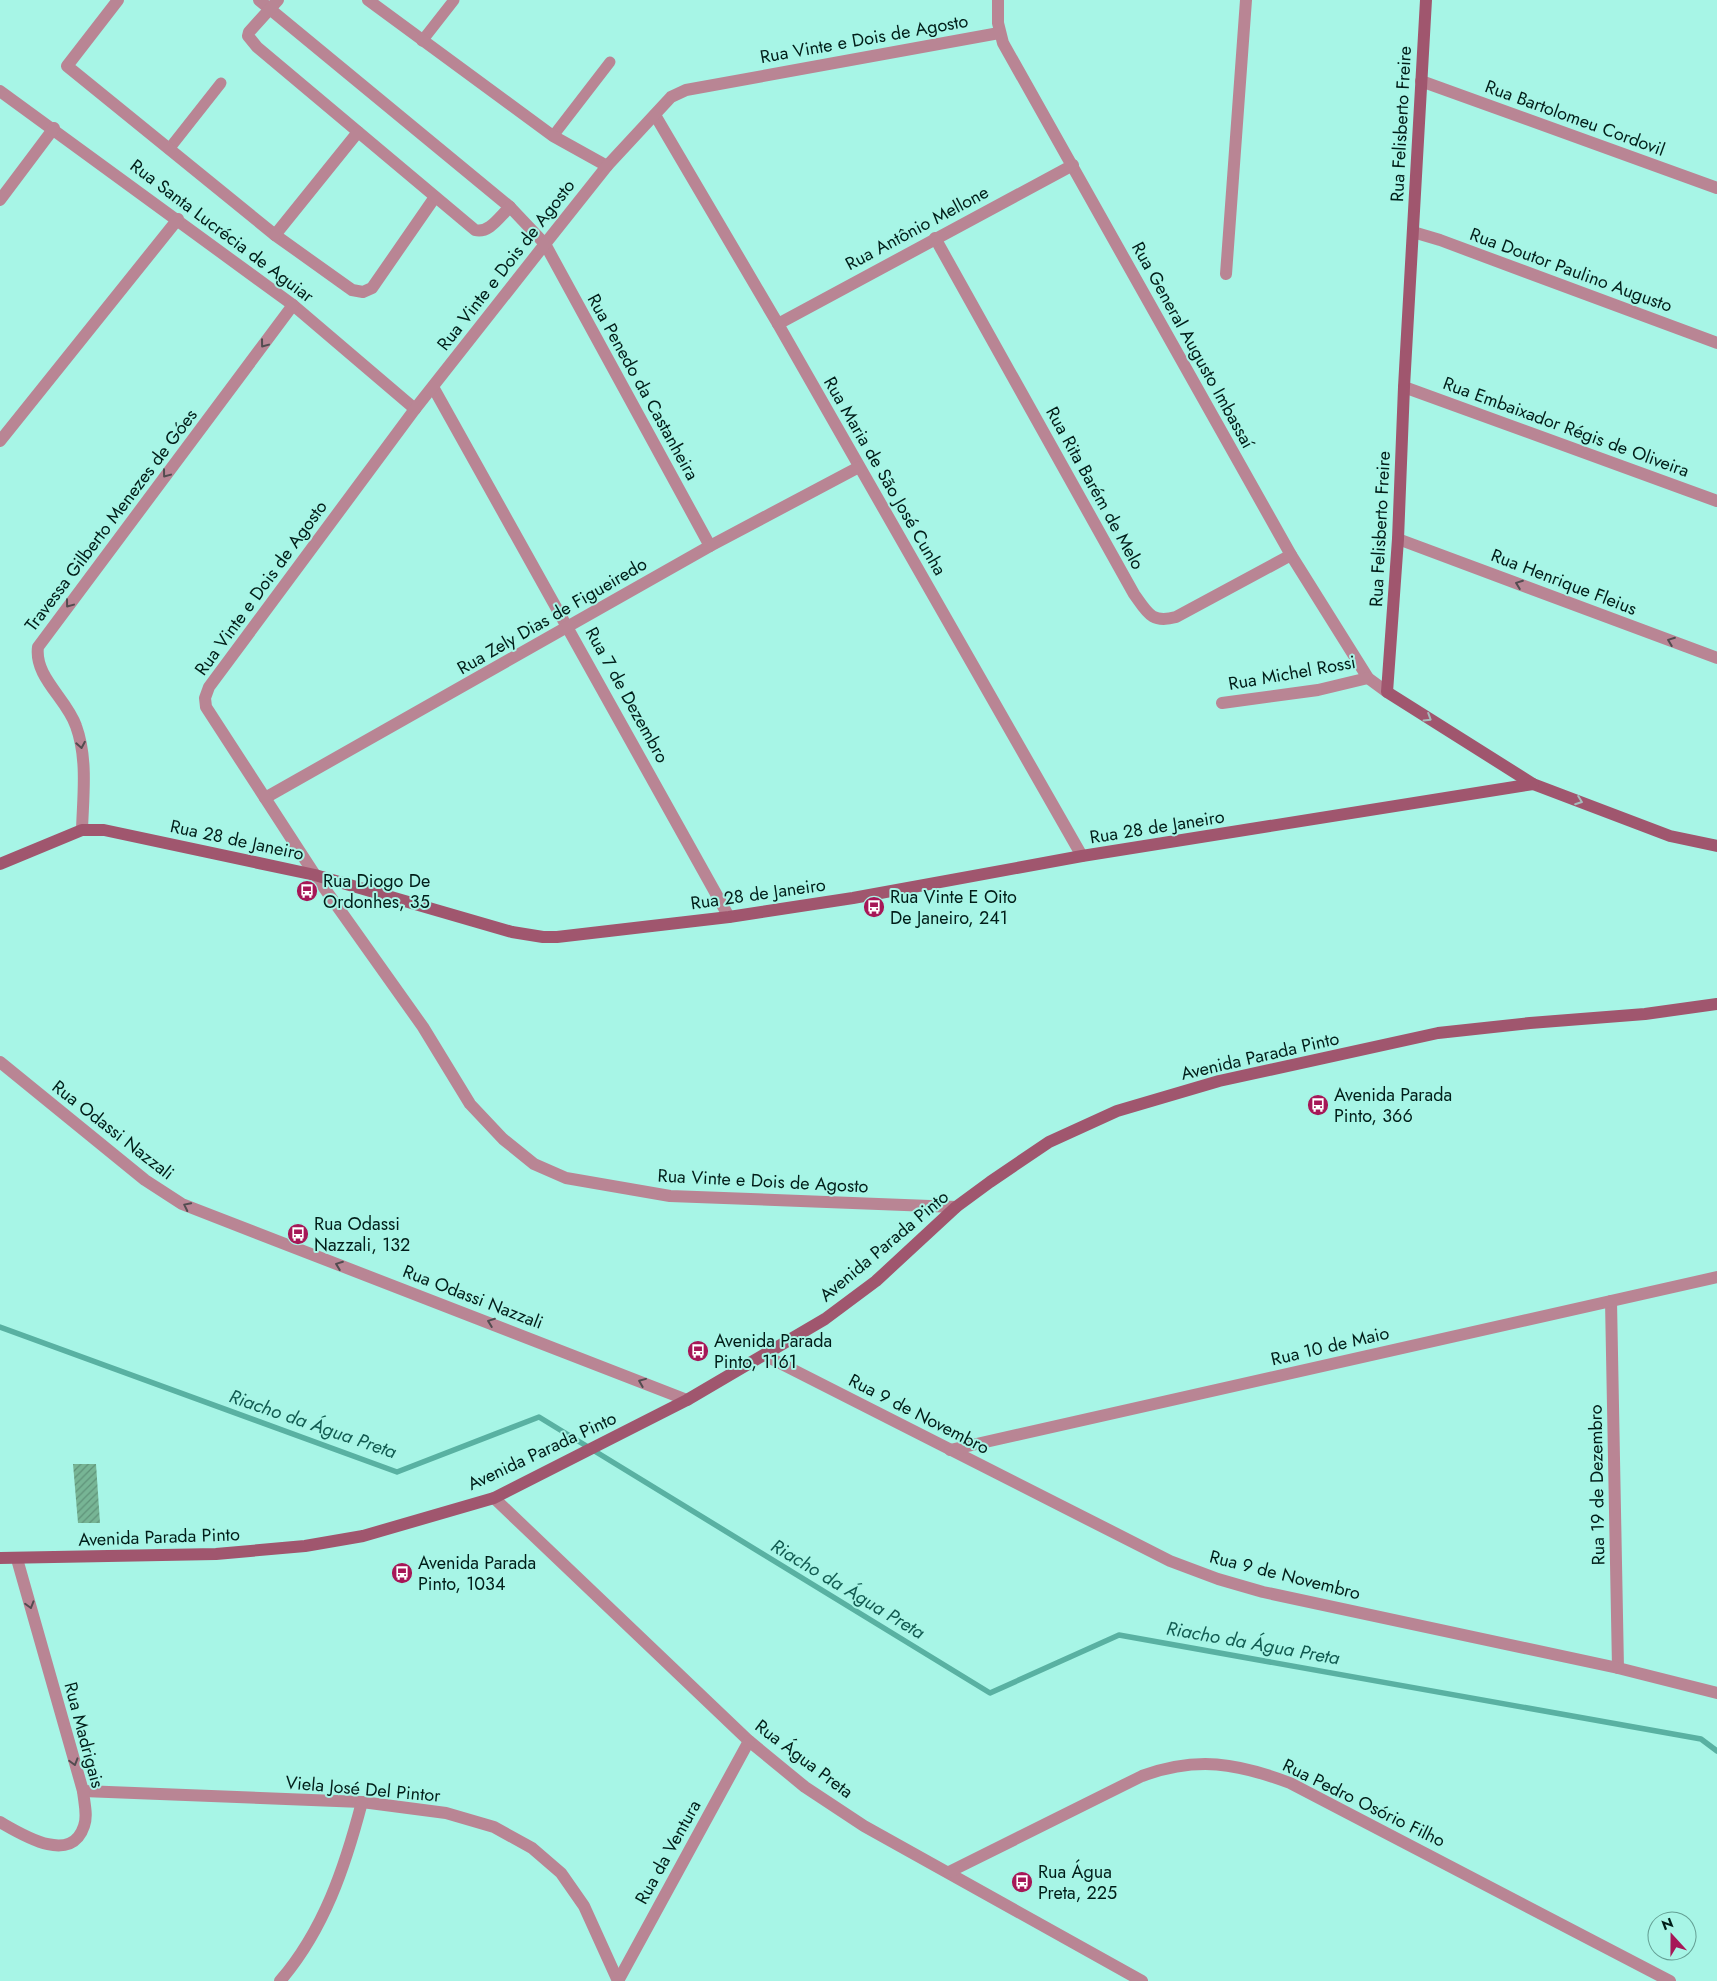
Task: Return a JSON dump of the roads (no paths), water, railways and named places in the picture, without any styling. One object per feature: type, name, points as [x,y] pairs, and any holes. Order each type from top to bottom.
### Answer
[{"type":"street","points":[[118,0],[67,66],[275,235],[352,290],[363,292],[372,288],[435,197]]},
{"type":"street","name":"Rua Penedo da Castanheira","points":[[259,0],[274,5],[510,207],[545,244],[710,546]]},
{"type":"street","points":[[368,0],[552,136],[607,166]]},
{"type":"street","name":"Rua General Augusto Imbassaí","points":[[998,0],[999,33],[1073,165],[1292,555],[1368,678],[1386,692]]},
{"type":"street","points":[[1226,274],[1246,0]]},
{"type":"street","name":"Rua Felisberto Freire","points":[[1386,692],[1398,539],[1404,387],[1426,0]]},
{"type":"street","points":[[274,5],[249,32],[251,40],[358,132],[469,225],[481,232],[486,230],[510,207]]},
{"type":"street","name":"Rua Vinte e Dois de Agosto","points":[[956,1207],[670,1196],[566,1178],[534,1164],[503,1139],[470,1104],[423,1027],[315,874],[265,798],[206,707],[205,698],[208,687],[432,387],[607,166],[671,97],[686,90],[999,33]]},
{"type":"street","name":"Rua Bartolomeu Cordovil","points":[[1421,81],[1717,188]]},
{"type":"street","name":"Rua Santa Lucrécia de Aguiar","points":[[0,91],[54,128],[293,305],[415,409]]},
{"type":"street","name":"Rua Maria de São José Cunha","points":[[655,115],[778,324],[1082,856]]},
{"type":"street","points":[[0,200],[54,128]]},
{"type":"street","points":[[275,235],[358,132]]},
{"type":"street","name":"Rua Antônio Mellone","points":[[778,324],[1073,165]]},
{"type":"street","points":[[0,441],[178,219]]},
{"type":"street","name":"Rua Doutor Paulino Augusto","points":[[1413,232],[1440,240],[1717,343]]},
{"type":"street","name":"Rua Rita Barém de Melo","points":[[935,238],[1134,594],[1148,613],[1157,620],[1176,617],[1292,555]]},
{"type":"street","name":"Travessa Gilberto Menezes de Góes","points":[[82,830],[82,744],[76,724],[68,709],[39,666],[38,647],[293,305]]},
{"type":"street","name":"Rua 7 de Dezembro","points":[[432,387],[569,626],[729,917]]},
{"type":"street","name":"Rua Embaixador Régis de Oliveira","points":[[1404,387],[1717,501]]},
{"type":"street","name":"Rua Zely Dias de Figueiredo","points":[[265,798],[710,546],[859,467]]},
{"type":"street","name":"Rua Henrique Fleius","points":[[1398,539],[1717,658]]},
{"type":"street","name":"Rua Michel Rossi","points":[[1222,703],[1318,690],[1368,678]]},
{"type":"street","points":[[1386,692],[1533,784],[1670,836],[1717,846]]},
{"type":"street","name":"Rua 28 de Janeiro","points":[[0,864],[82,830],[104,830],[315,874],[512,932],[543,937],[570,936],[729,917],[860,897],[1082,856],[1533,784]]},
{"type":"street","name":"Avenida Parada Pinto","points":[[0,1558],[216,1554],[305,1546],[363,1536],[494,1498],[687,1400],[766,1356],[824,1319],[876,1281],[956,1207],[1049,1142],[1117,1111],[1219,1081],[1438,1033],[1530,1022],[1645,1014],[1717,1004]]},
{"type":"street","name":"Rua Odassi Nazzali","points":[[0,1062],[145,1180],[182,1204],[687,1400]]},
{"type":"street","name":"Rua 10 de Maio","points":[[950,1450],[1717,1277]]},
{"type":"street","name":"Rua 19 de Dezembro","points":[[1611,1301],[1618,1668]]},
{"type":"street","name":"Rua 9 de Novembro","points":[[766,1356],[1170,1560],[1218,1579],[1263,1592],[1618,1668],[1717,1693]]},
{"type":"street","name":"Rua Água Preta","points":[[494,1498],[748,1741],[805,1787],[857,1821],[1142,1981]]},
{"type":"street","name":"Rua Madrigais","points":[[0,1822],[50,1846],[62,1845],[72,1841],[81,1834],[85,1825],[83,1791],[17,1558]]},
{"type":"street","name":"Rua da Ventura","points":[[618,1981],[748,1741]]},
{"type":"street","name":"Rua Pedro Osório Filho","points":[[949,1872],[1142,1776],[1173,1766],[1214,1763],[1245,1769],[1290,1783],[1670,1981]]},
{"type":"street","name":"Viela José Del Pintor","points":[[83,1791],[362,1802],[446,1813],[494,1827],[532,1848],[561,1874],[584,1906],[618,1981]]},
{"type":"street","points":[[280,1981],[312,1937],[332,1898],[348,1858],[362,1802]]},
{"type":"lane","points":[[422,41],[454,0]]},
{"type":"lane","points":[[552,136],[610,62]]},
{"type":"lane","points":[[169,149],[221,83]]},
{"type":"waterway","name":"Riacho da Água Preta","points":[[0,1327],[397,1472],[539,1417],[990,1693],[1119,1635],[1701,1739],[1717,1751]]},
{"type":"place","name":"Rua Diogo De Ordonhes, 35","points":[[307,891]]},
{"type":"place","name":"Rua Vinte E Oito De Janeiro, 241","points":[[874,907]]},
{"type":"place","name":"Avenida Parada Pinto, 366","points":[[1318,1105]]},
{"type":"place","name":"Rua Odassi Nazzali, 132","points":[[298,1234]]},
{"type":"place","name":"Avenida Parada Pinto, 1161","points":[[698,1351]]},
{"type":"place","name":"Avenida Parada Pinto, 1034","points":[[402,1573]]},
{"type":"place","name":"Rua Água Preta, 225","points":[[1022,1882]]}]
